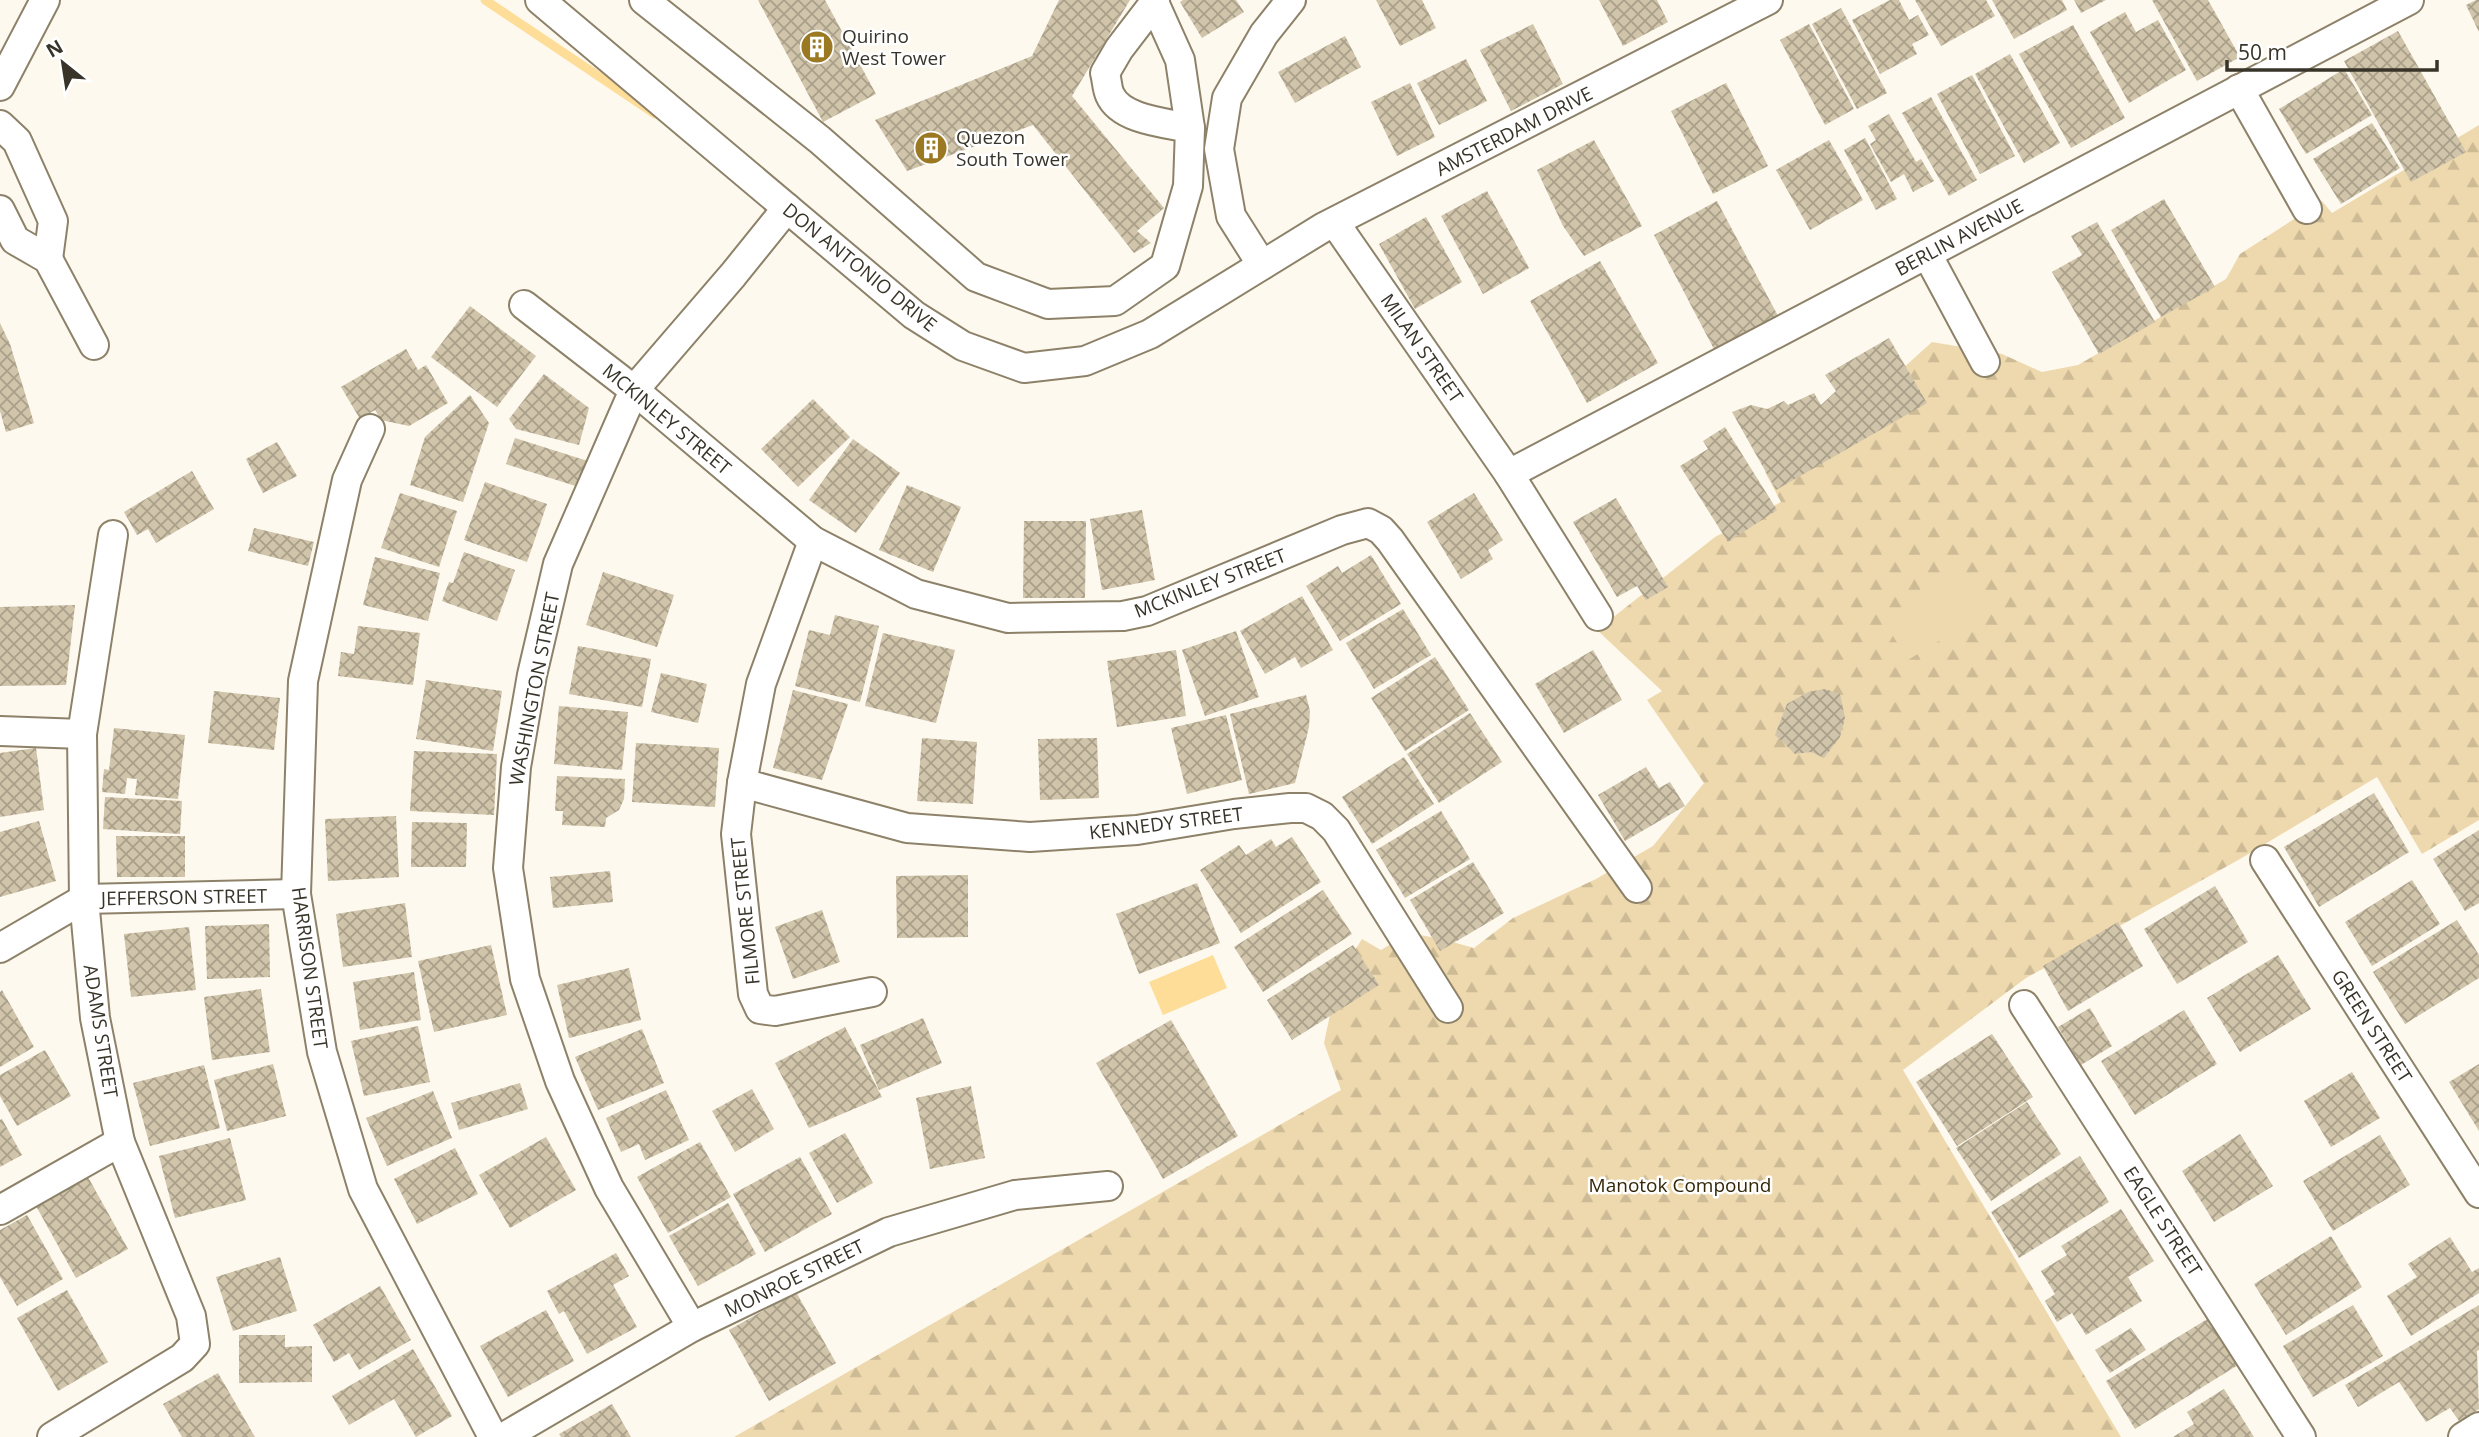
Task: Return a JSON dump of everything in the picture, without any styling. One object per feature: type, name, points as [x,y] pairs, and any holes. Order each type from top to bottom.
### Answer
[{"type":"street","points":[[0,86],[45,0]]},
{"type":"street","name":"DON ANTONIO DRIVE","points":[[540,0],[914,315],[963,346],[1024,368],[1085,361],[1150,334],[1262,265]]},
{"type":"street","points":[[644,0],[820,140],[976,277],[1048,304],[1115,301],[1165,266],[1188,186],[1191,128],[1180,60],[1154,1]]},
{"type":"street","name":"AMSTERDAM DRIVE","points":[[1262,265],[1335,223],[1768,0]]},
{"type":"street","name":"BERLIN AVENUE","points":[[1509,474],[2409,0]]},
{"type":"street","points":[[1154,1],[1105,73],[1110,96],[1121,109],[1191,128]]},
{"type":"street","points":[[1262,265],[1231,216],[1219,149],[1227,98],[1264,34],[1289,1]]},
{"type":"street","points":[[2239,89],[2307,209]]},
{"type":"street","points":[[0,125],[17,141],[53,221],[48,259]]},
{"type":"street","name":"WASHINGTON STREET","points":[[692,1326],[609,1188],[560,1081],[525,979],[508,868],[516,767],[532,675],[558,564],[635,390],[787,208]]},
{"type":"street","points":[[0,210],[15,240],[48,259],[94,345]]},
{"type":"street","name":"MILAN STREET","points":[[1335,223],[1509,474],[1598,616]]},
{"type":"street","points":[[1927,254],[1986,362]]},
{"type":"street","name":"MCKINLEY STREET","points":[[524,305],[635,390],[813,541],[916,594],[1008,618],[1123,615],[1147,611],[1342,530],[1368,523],[1381,530],[1390,540],[1637,888]]},
{"type":"street","name":"HARRISON STREET","points":[[370,429],[346,480],[303,681],[296,894],[321,1052],[363,1189],[493,1437]]},
{"type":"street","name":"ADAMS STREET","points":[[52,1437],[182,1358],[195,1344],[191,1317],[120,1142],[95,1018],[84,900],[82,734],[113,535]]},
{"type":"street","name":"FILMORE STREET","points":[[813,541],[761,684],[742,783],[736,834],[753,994],[760,1009],[775,1011],[872,992]]},
{"type":"street","points":[[0,731],[82,734]]},
{"type":"street","name":"KENNEDY STREET","points":[[742,783],[907,828],[1030,838],[1137,830],[1234,814],[1306,808],[1322,816],[1336,831],[1448,1008]]},
{"type":"street","name":"GREEN STREET","points":[[2264,860],[2479,1193]]},
{"type":"street","name":"JEFFERSON STREET","points":[[0,948],[84,900],[296,894]]},
{"type":"street","name":"EAGLE STREET","points":[[2024,1005],[2301,1437]]},
{"type":"street","points":[[0,1210],[120,1142]]},
{"type":"street","name":"MONROE STREET","points":[[504,1437],[692,1326],[890,1232],[1015,1195],[1108,1185]]},
{"type":"street","points":[[2463,1437],[2479,1427]]},
{"type":"green space","name":"Manotok Compound","points":[[2479,125],[2479,820],[2422,854],[2377,777],[2240,859],[2026,978],[1903,1070],[2121,1437],[734,1437],[1341,1090],[1324,1043],[1338,977],[1362,939],[1381,950],[1409,933],[1474,948],[1513,918],[1596,879],[1653,846],[1704,783],[1647,700],[1662,691],[1597,630],[1715,537],[1781,502],[1765,472],[1809,434],[1850,416],[1932,342],[2002,354],[2042,372],[2078,365],[2226,279],[2240,254],[2322,201],[2332,213]]},
{"type":"green space","points":[[1959,573],[1984,613],[1908,660],[1883,620]]},
{"type":"shaded area","points":[[1213,955],[1227,988],[1163,1015],[1149,982]]},
{"type":"building","name":"Quirino West Tower","points":[[758,0],[825,0],[876,94],[823,122]]},
{"type":"building","name":"Quezon South Tower","points":[[1059,0],[1130,0],[1072,96],[1164,208],[1137,231],[1151,243],[1134,253],[1033,125],[907,171],[875,120],[1032,56]]},
{"type":"building","points":[[1236,0],[1244,12],[1202,38],[1180,2]]},
{"type":"building","points":[[1376,0],[1422,0],[1436,28],[1400,46]]},
{"type":"building","points":[[1599,0],[1657,0],[1668,22],[1623,46]]},
{"type":"building","points":[[1890,0],[1899,0],[1909,20],[1918,15],[1929,35],[1912,44],[1917,54],[1880,74],[1852,20]]},
{"type":"building","points":[[1915,0],[1986,0],[1995,16],[1941,46]]},
{"type":"building","points":[[1992,0],[2062,0],[2067,10],[2014,39]]},
{"type":"building","points":[[2074,0],[2106,0],[2081,13]]},
{"type":"building","points":[[2152,0],[2208,0],[2240,57],[2197,81]]},
{"type":"building","points":[[2479,0],[2479,32],[2466,5]]},
{"type":"building","points":[[1841,8],[1887,93],[1857,109],[1812,24]]},
{"type":"building","points":[[2125,12],[2136,32],[2158,20],[2186,70],[2129,103],[2090,32]]},
{"type":"building","points":[[1533,24],[1563,84],[1511,111],[1480,50]]},
{"type":"building","points":[[1809,24],[1854,109],[1825,125],[1780,40]]},
{"type":"building","points":[[2073,25],[2125,118],[2071,148],[2019,54]]},
{"type":"building","points":[[2398,31],[2466,152],[2411,182],[2344,61]]},
{"type":"building","points":[[1345,36],[1361,67],[1295,103],[1278,72]]},
{"type":"building","points":[[2010,54],[2060,143],[2024,163],[1975,74]]},
{"type":"building","points":[[1466,59],[1487,101],[1439,125],[1417,83]]},
{"type":"building","points":[[2344,69],[2372,115],[2306,154],[2279,109]]},
{"type":"building","points":[[1972,75],[2015,156],[1980,174],[1937,94]]},
{"type":"building","points":[[1410,83],[1435,137],[1397,156],[1371,102]]},
{"type":"building","points":[[1726,83],[1768,166],[1713,194],[1671,111]]},
{"type":"building","points":[[1931,97],[1977,180],[1949,196],[1902,113]]},
{"type":"building","points":[[1889,114],[1916,162],[1921,159],[1934,181],[1913,192],[1904,174],[1891,182],[1870,144],[1876,140],[1868,126]]},
{"type":"building","points":[[2372,123],[2400,168],[2341,204],[2313,159]]},
{"type":"building","points":[[1865,138],[1897,199],[1876,210],[1844,150]]},
{"type":"building","points":[[1594,140],[1642,226],[1584,256],[1563,226],[1537,170]]},
{"type":"building","points":[[1829,140],[1863,200],[1810,230],[1776,170]]},
{"type":"building","points":[[1487,191],[1529,268],[1483,294],[1441,216]]},
{"type":"building","points":[[2164,199],[2215,287],[2161,317],[2111,230]]},
{"type":"building","points":[[1717,201],[1778,316],[1715,351],[1654,235]]},
{"type":"building","points":[[1426,217],[1462,282],[1415,309],[1379,244]]},
{"type":"building","points":[[2097,222],[2155,322],[2099,354],[2052,272],[2082,255],[2071,236]]},
{"type":"building","points":[[1600,261],[1658,363],[1587,403],[1530,301]]},
{"type":"building","points":[[470,306],[536,356],[497,407],[431,357]]},
{"type":"building","points":[[0,323],[10,344],[34,423],[6,432],[0,411]]},
{"type":"building","points":[[1889,338],[1927,403],[1776,490],[1732,412],[1751,405],[1767,409],[1784,401],[1788,405],[1814,393],[1821,405],[1836,391],[1825,375]]},
{"type":"building","points":[[406,349],[418,370],[426,365],[448,403],[409,426],[381,420],[375,410],[360,419],[341,387]]},
{"type":"building","points":[[544,374],[589,408],[579,445],[516,429],[509,419]]},
{"type":"building","points":[[470,395],[489,423],[463,502],[410,485],[425,437]]},
{"type":"building","points":[[813,399],[850,437],[798,487],[761,449]]},
{"type":"building","points":[[1725,427],[1777,510],[1728,542],[1680,466],[1708,449],[1703,441]]},
{"type":"building","points":[[515,438],[591,462],[582,488],[506,464]]},
{"type":"building","points":[[853,439],[900,473],[856,533],[809,500]]},
{"type":"building","points":[[277,442],[297,476],[263,493],[246,459]]},
{"type":"building","points":[[192,471],[214,509],[156,543],[148,529],[137,535],[124,512]]},
{"type":"building","points":[[485,482],[547,504],[527,562],[464,540]]},
{"type":"building","points":[[907,485],[961,507],[933,572],[879,550]]},
{"type":"building","points":[[400,493],[457,511],[439,567],[381,548]]},
{"type":"building","points":[[1474,493],[1503,540],[1488,550],[1493,559],[1461,579],[1427,522]]},
{"type":"building","points":[[1616,498],[1668,587],[1646,600],[1637,586],[1617,597],[1573,522]]},
{"type":"building","points":[[1142,510],[1155,580],[1102,590],[1090,519]]},
{"type":"building","points":[[1024,521],[1086,521],[1085,598],[1023,598]]},
{"type":"building","points":[[254,528],[314,542],[308,566],[248,551]]},
{"type":"building","points":[[464,552],[515,570],[497,621],[442,601],[449,582],[453,583]]},
{"type":"building","points":[[1371,555],[1401,604],[1340,641],[1306,586],[1338,566],[1342,573]]},
{"type":"building","points":[[375,557],[440,573],[428,621],[363,605]]},
{"type":"building","points":[[603,572],[674,595],[657,647],[586,625]]},
{"type":"building","points":[[1302,596],[1333,650],[1301,668],[1295,657],[1265,674],[1240,631]]},
{"type":"building","points":[[75,605],[66,685],[0,686],[0,607]]},
{"type":"building","points":[[1403,609],[1431,655],[1374,689],[1346,643]]},
{"type":"building","points":[[835,615],[879,626],[860,702],[795,686],[809,630],[830,635]]},
{"type":"building","points":[[358,626],[420,633],[413,685],[338,676],[341,652],[354,654]]},
{"type":"building","points":[[1236,631],[1259,697],[1205,716],[1182,650]]},
{"type":"building","points":[[883,633],[955,650],[936,723],[865,706]]},
{"type":"building","points":[[578,646],[651,659],[642,707],[569,694]]},
{"type":"building","points":[[1176,650],[1186,716],[1117,727],[1107,661]]},
{"type":"building","points":[[1593,650],[1622,700],[1564,733],[1535,684]]},
{"type":"building","points":[[1435,657],[1469,710],[1405,751],[1371,698]]},
{"type":"building","points":[[661,673],[707,684],[698,723],[651,712]]},
{"type":"building","points":[[426,680],[502,691],[493,751],[416,739]]},
{"type":"building","points":[[1825,689],[1840,694],[1845,718],[1840,737],[1824,758],[1811,752],[1795,754],[1775,735],[1787,704],[1808,692]]},
{"type":"building","points":[[793,690],[848,704],[822,780],[773,768]]},
{"type":"building","points":[[214,691],[280,698],[274,750],[208,743]]},
{"type":"building","points":[[1306,695],[1310,711],[1309,727],[1295,783],[1249,794],[1230,714]]},
{"type":"building","points":[[559,706],[628,712],[622,770],[554,764]]},
{"type":"building","points":[[1470,713],[1502,762],[1439,803],[1407,754]]},
{"type":"building","points":[[1226,715],[1242,780],[1187,794],[1171,728]]},
{"type":"building","points":[[114,728],[185,735],[178,799],[135,795],[137,779],[127,778],[125,794],[102,792],[104,769],[109,770]]},
{"type":"building","points":[[922,738],[977,742],[973,804],[917,801]]},
{"type":"building","points":[[1097,738],[1099,798],[1040,800],[1038,739]]},
{"type":"building","points":[[636,743],[719,748],[715,807],[632,802]]},
{"type":"building","points":[[36,748],[44,810],[0,817],[0,753]]},
{"type":"building","points":[[414,751],[497,754],[494,815],[410,811]]},
{"type":"building","points":[[1404,757],[1434,804],[1372,844],[1342,797]]},
{"type":"building","points":[[1646,767],[1659,788],[1670,782],[1685,806],[1625,841],[1598,795]]},
{"type":"building","points":[[557,776],[625,779],[624,799],[619,810],[606,818],[605,827],[562,825],[563,811],[555,811]]},
{"type":"building","points":[[2374,793],[2409,852],[2319,907],[2284,847]]},
{"type":"building","points":[[105,797],[182,801],[180,834],[103,829]]},
{"type":"building","points":[[1441,811],[1470,859],[1405,898],[1376,850]]},
{"type":"building","points":[[396,816],[399,877],[328,881],[325,819]]},
{"type":"building","points":[[39,821],[56,881],[0,897],[0,832]]},
{"type":"building","points":[[412,822],[467,823],[466,867],[411,867]]},
{"type":"building","points":[[2479,830],[2479,903],[2465,911],[2433,859]]},
{"type":"building","points":[[116,836],[185,836],[185,877],[117,877]]},
{"type":"building","points":[[1292,837],[1321,882],[1241,933],[1200,870],[1239,845],[1246,855],[1271,839],[1276,847]]},
{"type":"building","points":[[1473,862],[1504,913],[1440,951],[1410,900]]},
{"type":"building","points":[[610,871],[613,902],[553,908],[550,877]]},
{"type":"building","points":[[968,875],[968,937],[897,938],[896,876]]},
{"type":"building","points":[[2412,880],[2440,924],[2372,966],[2345,922]]},
{"type":"building","points":[[1197,883],[1220,943],[1139,974],[1116,914]]},
{"type":"building","points":[[2215,886],[2248,942],[2177,984],[2144,929]]},
{"type":"building","points":[[1323,890],[1352,934],[1263,992],[1234,947]]},
{"type":"building","points":[[405,903],[412,957],[343,967],[336,914]]},
{"type":"building","points":[[822,910],[840,962],[793,979],[775,927]]},
{"type":"building","points":[[2457,920],[2479,955],[2479,978],[2405,1024],[2373,972]]},
{"type":"building","points":[[2118,922],[2143,966],[2068,1011],[2043,966]]},
{"type":"building","points":[[269,924],[270,977],[207,979],[205,926]]},
{"type":"building","points":[[189,927],[196,990],[131,997],[124,934]]},
{"type":"building","points":[[491,945],[507,1015],[434,1032],[418,961]]},
{"type":"building","points":[[1353,945],[1379,985],[1292,1040],[1267,1000]]},
{"type":"building","points":[[2278,955],[2311,1009],[2240,1052],[2207,998]]},
{"type":"building","points":[[629,968],[641,1020],[569,1038],[557,985]]},
{"type":"building","points":[[414,972],[421,1020],[360,1030],[353,982]]},
{"type":"building","points":[[261,989],[270,1052],[212,1060],[204,997]]},
{"type":"building","points":[[2,990],[34,1047],[0,1067],[0,992]]},
{"type":"building","points":[[2090,1008],[2112,1046],[2081,1065],[2058,1027]]},
{"type":"building","points":[[2184,1010],[2217,1064],[2135,1115],[2101,1061]]},
{"type":"building","points":[[923,1018],[942,1063],[879,1090],[860,1045]]},
{"type":"building","points":[[1171,1020],[1238,1136],[1163,1179],[1096,1063]]},
{"type":"building","points":[[418,1026],[430,1082],[364,1096],[351,1041]]},
{"type":"building","points":[[845,1027],[882,1097],[809,1128],[775,1063]]},
{"type":"building","points":[[642,1029],[664,1083],[598,1110],[575,1057]]},
{"type":"building","points":[[1992,1034],[2033,1097],[1957,1146],[1916,1082]]},
{"type":"building","points":[[45,1050],[71,1096],[17,1126],[0,1096],[0,1075]]},
{"type":"building","points":[[273,1064],[286,1116],[227,1131],[214,1080]]},
{"type":"building","points":[[2479,1064],[2479,1131],[2449,1082]]},
{"type":"building","points":[[204,1065],[220,1128],[150,1146],[133,1083]]},
{"type":"building","points":[[2352,1072],[2380,1118],[2331,1147],[2304,1101]]},
{"type":"building","points":[[520,1083],[528,1109],[459,1130],[451,1103]]},
{"type":"building","points":[[971,1086],[985,1158],[930,1169],[916,1098]]},
{"type":"building","points":[[752,1089],[774,1129],[735,1152],[712,1111]]},
{"type":"building","points":[[666,1090],[689,1140],[645,1160],[639,1144],[621,1152],[606,1118]]},
{"type":"building","points":[[433,1091],[452,1138],[387,1166],[366,1118]]},
{"type":"building","points":[[2027,1102],[2061,1154],[1991,1201],[1956,1148]]},
{"type":"building","points":[[2,1119],[22,1155],[0,1167],[0,1120]]},
{"type":"building","points":[[845,1133],[873,1183],[837,1203],[809,1153]]},
{"type":"building","points":[[2240,1134],[2273,1186],[2214,1222],[2182,1171]]},
{"type":"building","points":[[2380,1135],[2410,1185],[2333,1231],[2303,1181]]},
{"type":"building","points":[[546,1137],[576,1190],[510,1228],[479,1175]]},
{"type":"building","points":[[230,1138],[246,1200],[175,1218],[159,1156]]},
{"type":"building","points":[[700,1142],[731,1197],[668,1233],[637,1177]]},
{"type":"building","points":[[455,1148],[478,1194],[417,1224],[394,1179]]},
{"type":"building","points":[[2080,1156],[2109,1202],[2019,1258],[1991,1212]]},
{"type":"building","points":[[800,1157],[832,1214],[765,1252],[733,1194]]},
{"type":"building","points":[[88,1177],[128,1249],[76,1278],[36,1206]]},
{"type":"building","points":[[728,1203],[756,1254],[698,1286],[669,1236]]},
{"type":"building","points":[[2121,1209],[2154,1261],[2128,1277],[2142,1301],[2086,1335],[2072,1313],[2057,1322],[2045,1301],[2055,1294],[2041,1271],[2067,1255],[2061,1246]]},
{"type":"building","points":[[27,1215],[63,1279],[17,1306],[0,1277],[0,1230]]},
{"type":"building","points":[[2331,1236],[2362,1287],[2286,1335],[2254,1284]]},
{"type":"building","points":[[2450,1237],[2472,1272],[2479,1268],[2479,1293],[2411,1336],[2387,1296],[2417,1277],[2408,1264]]},
{"type":"building","points":[[616,1253],[629,1276],[613,1285],[637,1327],[587,1354],[564,1311],[559,1314],[547,1291]]},
{"type":"building","points":[[280,1257],[297,1311],[233,1331],[216,1277]]},
{"type":"building","points":[[380,1286],[411,1340],[359,1370],[349,1353],[334,1362],[313,1325]]},
{"type":"building","points":[[67,1290],[108,1362],[58,1391],[17,1318]]},
{"type":"building","points":[[796,1292],[836,1363],[769,1401],[729,1330]]},
{"type":"building","points":[[2353,1305],[2383,1356],[2313,1397],[2283,1346]]},
{"type":"building","points":[[2479,1305],[2479,1409],[2459,1421],[2450,1408],[2426,1422],[2399,1382],[2358,1407],[2345,1385]]},
{"type":"building","points":[[546,1310],[574,1361],[508,1397],[480,1346]]},
{"type":"building","points":[[2209,1318],[2238,1365],[2135,1429],[2106,1381]]},
{"type":"building","points":[[2131,1328],[2146,1350],[2110,1373],[2095,1350]]},
{"type":"building","points":[[239,1335],[285,1335],[285,1347],[312,1346],[312,1382],[239,1383]]},
{"type":"building","points":[[413,1349],[452,1416],[416,1437],[394,1399],[349,1425],[332,1396]]},
{"type":"building","points":[[218,1373],[255,1437],[182,1437],[163,1404]]},
{"type":"building","points":[[2224,1389],[2254,1437],[2173,1437],[2194,1424],[2187,1412]]},
{"type":"building","points":[[612,1404],[631,1437],[561,1437],[559,1434]]},
{"type":"waterway","points":[[485,0],[655,114]]},
{"type":"place","name":"Quirino West Tower","points":[[817,47]]},
{"type":"place","name":"Quezon South Tower","points":[[931,148]]}]
